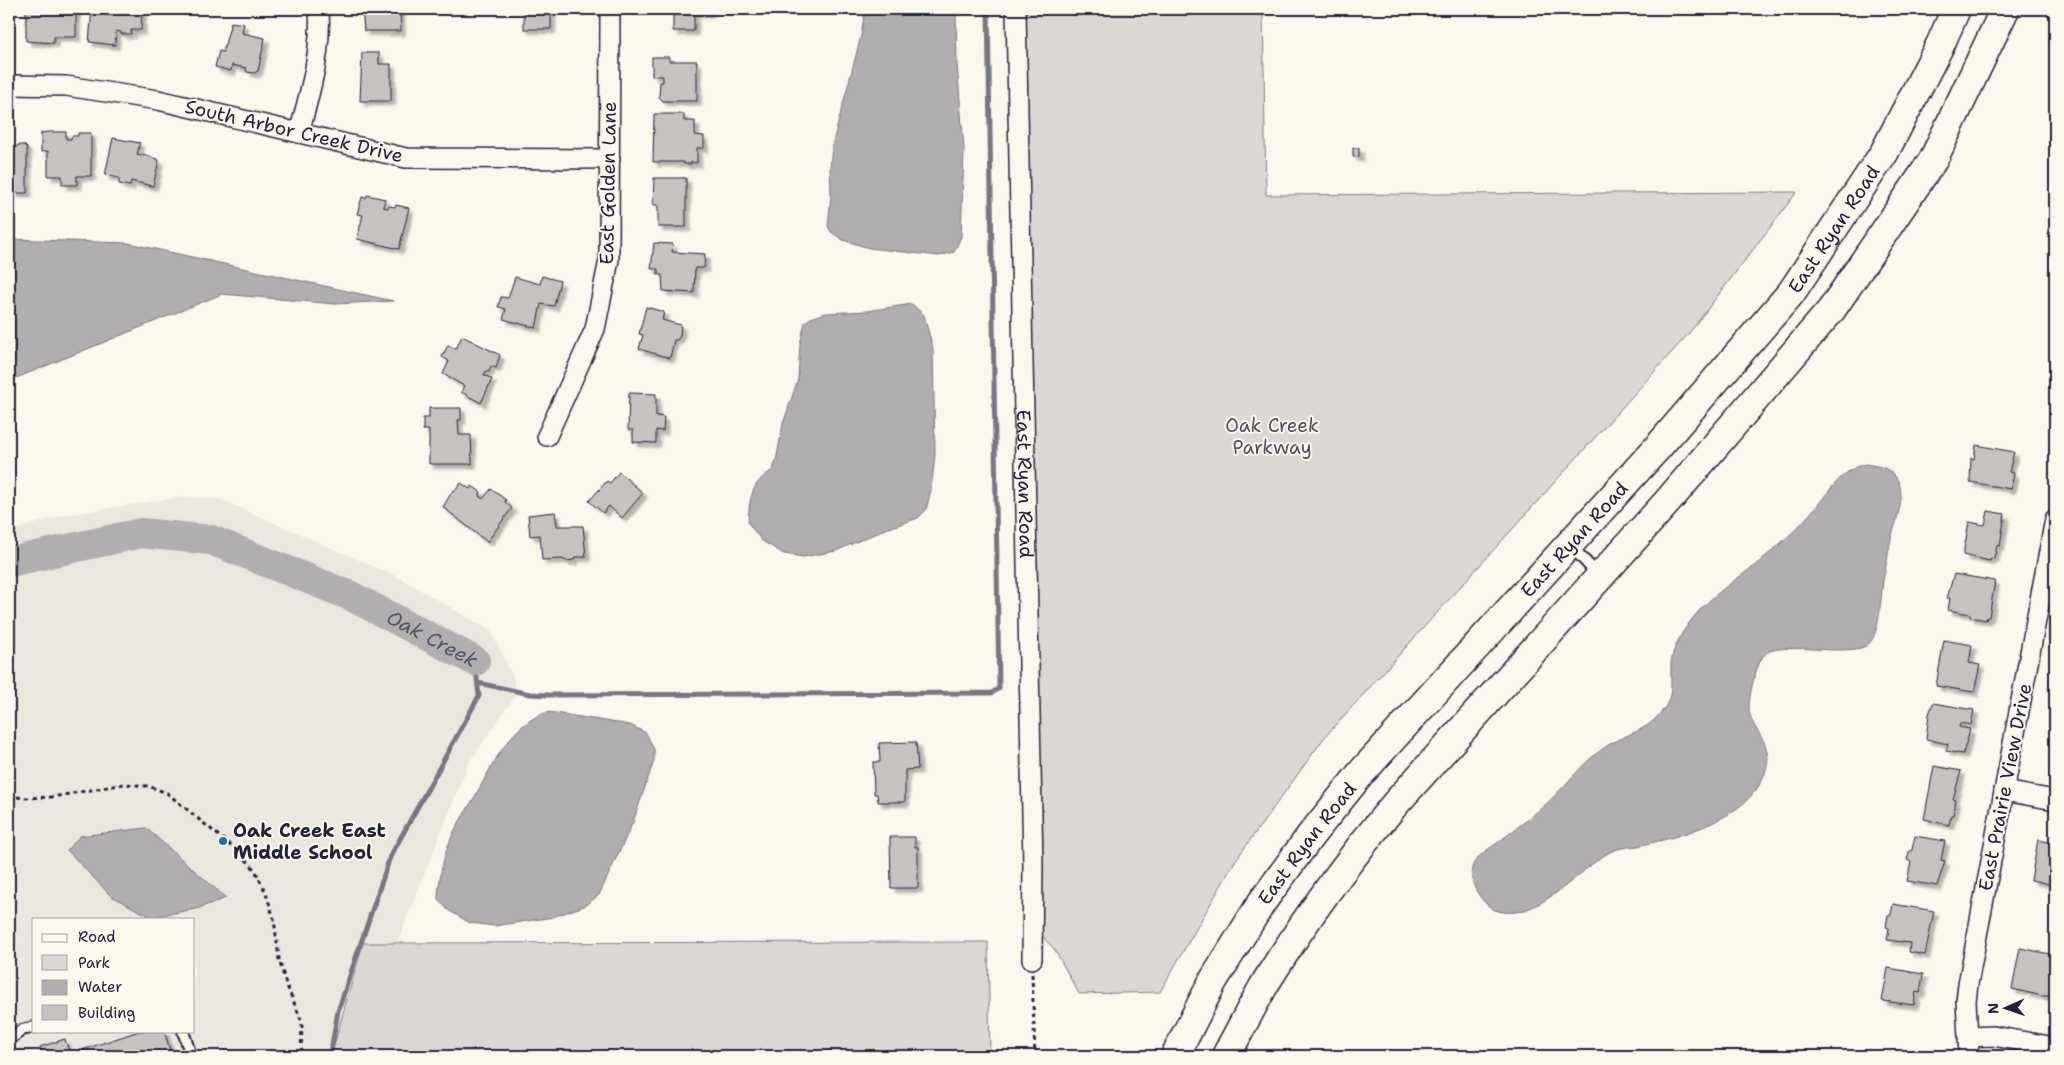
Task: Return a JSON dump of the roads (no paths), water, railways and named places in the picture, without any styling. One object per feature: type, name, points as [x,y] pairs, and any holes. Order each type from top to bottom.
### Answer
[{"type":"main road","name":"East Ryan Road","points":[[1175,1056],[1213,982],[1257,910],[1311,835],[1362,772],[1658,447],[1791,293],[1884,153],[1936,53],[1956,9]]},
{"type":"main road","points":[[1965,93],[1990,9]]},
{"type":"main road","points":[[1226,1056],[1266,983],[1318,903],[1355,852],[1396,803],[1675,493],[1832,309],[1933,160],[2005,9]]},
{"type":"street","points":[[298,133],[316,66],[320,9]]},
{"type":"street","name":"East Golden Lane","points":[[547,436],[595,329],[609,260],[610,9]]},
{"type":"street","name":"East Ryan Road","points":[[1016,9],[1032,855],[1032,959]]},
{"type":"street","name":"South Arbor Creek Drive","points":[[9,85],[66,86],[158,100],[406,158],[610,160]]},
{"type":"street","name":"East Prairie View Drive","points":[[1969,1056],[1966,1001],[1968,984],[2053,546],[2055,519]]},
{"type":"street","points":[[2004,791],[2055,800]]},
{"type":"street","points":[[1969,1037],[1993,1036],[2055,1047]]},
{"type":"lane","points":[[1570,544],[1600,577]]},
{"type":"lane","points":[[9,1040],[22,1030],[32,1028]]},
{"type":"lane","points":[[183,1032],[191,1056]]},
{"type":"water","points":[[865,9],[956,9],[957,64],[964,149],[961,237],[954,252],[939,256],[869,248],[843,240],[831,232],[828,226],[832,146],[861,36]]},
{"type":"water","points":[[9,239],[128,243],[393,301],[335,304],[222,294],[9,381]]},
{"type":"water","points":[[912,304],[924,315],[933,349],[935,455],[931,490],[926,510],[918,518],[883,530],[836,551],[803,557],[784,554],[762,541],[748,523],[748,515],[750,500],[755,486],[765,475],[772,471],[776,461],[783,424],[798,379],[800,344],[805,322],[826,313],[867,311]]},
{"type":"water","points":[[1866,464],[1883,468],[1892,473],[1900,487],[1901,496],[1883,580],[1879,616],[1874,635],[1871,642],[1866,646],[1856,649],[1796,648],[1771,651],[1764,655],[1755,675],[1749,702],[1750,715],[1764,742],[1768,757],[1765,773],[1757,789],[1744,803],[1729,814],[1711,823],[1673,837],[1610,852],[1541,903],[1525,910],[1510,913],[1490,907],[1480,896],[1473,883],[1472,869],[1476,860],[1544,806],[1600,750],[1642,729],[1658,716],[1669,697],[1674,649],[1694,617],[1718,593],[1754,566],[1786,538],[1808,516],[1843,475],[1858,466]]},
{"type":"water","points":[[549,712],[630,725],[646,733],[654,749],[654,761],[633,822],[599,895],[584,906],[553,917],[495,926],[470,923],[448,910],[438,899],[439,883],[446,851],[454,832],[502,749],[523,726],[535,717]]},
{"type":"water","points":[[146,828],[226,898],[196,909],[151,917],[111,896],[67,850],[80,836]]},
{"type":"waterway","points":[[478,683],[530,694],[549,695],[992,693],[999,688],[988,9]]},
{"type":"waterway","name":"Oak Creek","points":[[9,562],[141,533],[211,540],[351,596],[475,661]]},
{"type":"waterway","name":"Oak Creek","points":[[330,1056],[338,1011],[390,857],[479,696],[475,661]]},
{"type":"place","name":"Oak Creek East Middle School","points":[[223,841]]},
{"type":"park label","name":"Oak Creek Parkway","points":[[1272,436]]}]
